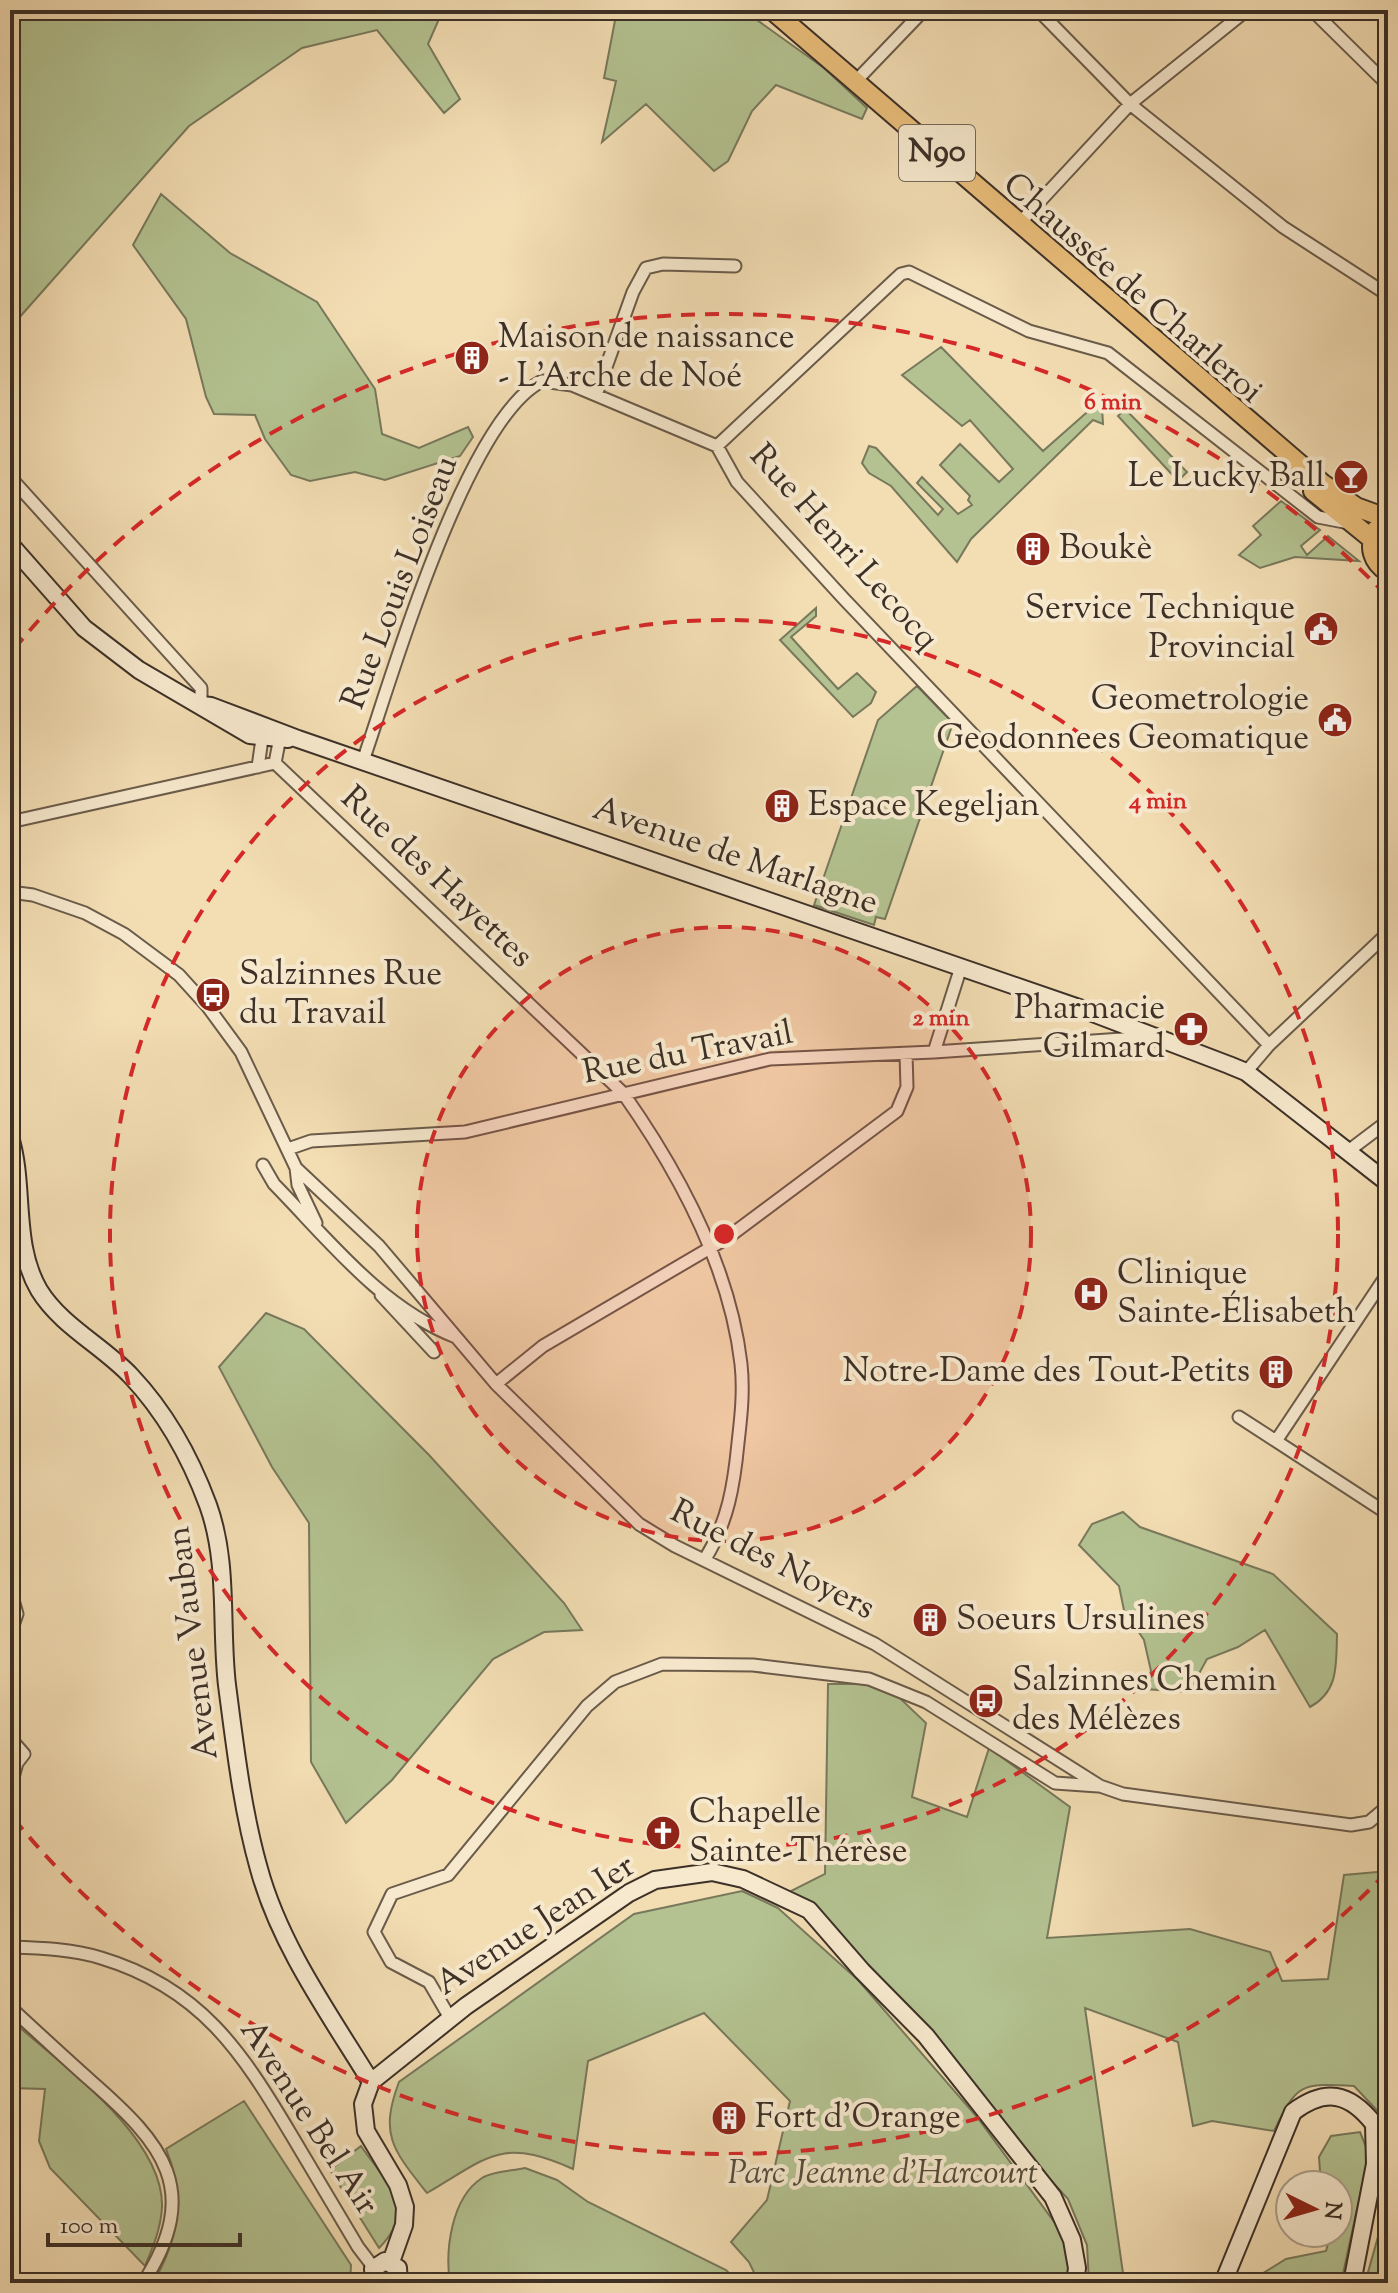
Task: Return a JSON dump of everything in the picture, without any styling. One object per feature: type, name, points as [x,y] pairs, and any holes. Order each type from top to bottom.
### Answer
[{"type":"main road","name":"Chaussée de Charleroi","points":[[772,10],[1349,523],[1372,539]]},
{"type":"main road","name":"Chaussée de Charleroi","points":[[1017,227],[1339,497],[1387,518]]},
{"type":"main road","name":"N90","points":[[1387,518],[1372,539],[1373,556],[1388,572]]},
{"type":"main road","name":"Avenue de Marlagne","points":[[10,544],[84,628],[139,670],[201,705],[961,967],[1246,1072],[1388,1183]]},
{"type":"main road","name":"Avenue de Marlagne","points":[[201,705],[208,713],[250,735],[281,735]]},
{"type":"main road","name":"Avenue Vauban","points":[[10,1137],[19,1187],[22,1242],[39,1290],[53,1308],[132,1377],[173,1432],[196,1472],[219,1545],[227,1679],[238,1769],[259,1872],[299,1964],[371,2082]]},
{"type":"main road","name":"Avenue Jean Ier","points":[[371,2082],[450,2018],[609,1906],[655,1880],[712,1872],[743,1879],[787,1897],[809,1910],[862,1971],[926,2036],[974,2100],[1025,2159],[1062,2214],[1075,2256],[1075,2283]]},
{"type":"main road","points":[[371,2082],[363,2104],[366,2131],[401,2193],[405,2207],[404,2225],[391,2262]]},
{"type":"main road","points":[[1223,2283],[1293,2112],[1312,2098],[1323,2095],[1353,2104],[1374,2124],[1375,2164],[1352,2283]]},
{"type":"main road","points":[[374,2275],[383,2262],[391,2262],[399,2270],[401,2282]]},
{"type":"street","points":[[854,83],[924,10]]},
{"type":"street","points":[[1038,10],[1130,104],[1283,227],[1388,295]]},
{"type":"street","points":[[1017,227],[1130,104],[1247,10]]},
{"type":"street","points":[[1312,10],[1388,85]]},
{"type":"street","points":[[596,395],[633,292],[646,268],[663,264],[735,266]]},
{"type":"street","points":[[717,446],[901,274],[909,272],[1029,331],[1108,353],[1318,517],[1349,523]]},
{"type":"street","name":"Rue Louis Loiseau","points":[[363,761],[444,530],[469,474],[518,399],[542,381],[572,385]]},
{"type":"street","name":"Rue Henri Lecocq","points":[[572,385],[717,446],[737,482],[833,587],[1269,1045]]},
{"type":"street","points":[[10,477],[201,688],[201,705]]},
{"type":"street","points":[[10,822],[275,763],[281,735]]},
{"type":"street","points":[[258,767],[262,737]]},
{"type":"street","name":"Rue des Hayettes","points":[[275,763],[623,1093],[654,1137],[708,1249],[728,1304],[741,1362],[743,1398],[734,1493],[705,1559]]},
{"type":"street","name":"Rue des Noyers","points":[[10,892],[44,898],[85,913],[124,934],[179,975],[208,1007],[241,1052],[288,1149],[296,1168],[298,1185],[317,1229]]},
{"type":"street","points":[[1246,1072],[1269,1045],[1388,933]]},
{"type":"street","points":[[934,1052],[961,967]]},
{"type":"street","name":"Rue du Travail","points":[[288,1149],[311,1141],[465,1132],[770,1059],[906,1054],[1151,1037]]},
{"type":"street","points":[[496,1384],[543,1346],[708,1249],[804,1184],[897,1111],[907,1087],[906,1054]]},
{"type":"street","points":[[1347,1152],[1388,1121]]},
{"type":"street","name":"Rue des Noyers","points":[[263,1165],[274,1184],[434,1352]]},
{"type":"street","name":"Rue des Noyers","points":[[296,1168],[379,1246],[496,1384],[639,1524],[875,1644],[1100,1786]]},
{"type":"street","points":[[1276,1441],[1388,1273]]},
{"type":"street","name":"Rue des Noyers","points":[[373,1285],[439,1331],[458,1338]]},
{"type":"street","points":[[1239,1417],[1388,1514]]},
{"type":"street","points":[[10,1589],[17,1614],[10,1634]]},
{"type":"street","points":[[450,2018],[429,1982],[391,1962],[374,1932],[392,1894],[448,1875],[587,1706],[615,1682],[662,1664],[753,1665],[869,1679],[926,1702],[1055,1783],[1100,1786],[1123,1794],[1333,1824],[1369,1822],[1388,1806]]},
{"type":"street","points":[[10,1738],[24,1754],[17,1763],[10,1788]]},
{"type":"street","name":"Avenue Bel Air","points":[[10,1947],[79,1953],[130,1968],[168,1988],[214,2023],[254,2071],[374,2275]]},
{"type":"street","points":[[10,2007],[138,2122],[162,2159],[171,2191],[170,2223],[161,2252],[143,2283]]},
{"type":"green space","points":[[10,10],[443,10],[428,44],[460,99],[444,113],[377,30],[302,48],[189,126],[10,328]]},
{"type":"green space","points":[[617,10],[743,10],[824,68],[867,108],[862,119],[776,85],[752,111],[728,161],[714,171],[646,104],[602,142],[616,81],[604,78]]},
{"type":"green space","points":[[161,194],[230,253],[317,302],[375,389],[382,434],[419,448],[468,427],[473,437],[460,456],[385,480],[355,472],[310,481],[291,475],[265,439],[255,415],[214,414],[206,397],[186,319],[133,245]]},
{"type":"green space","points":[[941,347],[1043,451],[1094,406],[1102,407],[1103,424],[1093,420],[971,539],[957,562],[891,486],[869,473],[862,463],[869,446],[876,448],[938,515],[943,509],[917,483],[922,477],[958,514],[972,505],[968,500],[970,496],[940,465],[960,444],[999,482],[1013,469],[970,420],[962,426],[902,375]]},
{"type":"green space","points":[[1125,409],[1187,472],[1178,481],[1118,416]]},
{"type":"green space","points":[[1281,501],[1320,530],[1301,546],[1307,555],[1328,536],[1359,561],[1295,557],[1260,568],[1239,555],[1261,535],[1253,526]]},
{"type":"green space","points":[[816,608],[816,616],[791,637],[838,689],[857,673],[876,692],[871,703],[853,717],[780,640]]},
{"type":"green space","points":[[917,686],[953,723],[885,919],[876,917],[874,925],[814,905],[878,720]]},
{"type":"green space","points":[[266,1313],[304,1329],[429,1455],[564,1603],[582,1630],[544,1632],[493,1659],[392,1780],[346,1823],[311,1762],[309,1523],[272,1467],[219,1367]]},
{"type":"green space","points":[[1123,1512],[1140,1527],[1273,1574],[1337,1634],[1334,1676],[1319,1701],[1310,1707],[1265,1630],[1238,1647],[1207,1659],[1189,1692],[1144,1689],[1151,1671],[1144,1640],[1124,1610],[1119,1586],[1079,1545],[1092,1524]]},
{"type":"green space","points":[[828,1684],[885,1684],[926,1723],[912,1797],[967,1817],[989,1748],[1070,1807],[1047,1938],[1190,1929],[1270,1952],[1282,1981],[1328,1979],[1344,1875],[1388,1871],[1388,2122],[1354,2086],[1322,2085],[1311,2086],[1295,2095],[1274,2131],[1212,2121],[1193,2126],[1178,2042],[1085,2008],[1123,2273],[1121,2283],[1089,2283],[1087,2245],[1068,2199],[997,2121],[926,2027],[791,1891],[825,1874]]},
{"type":"green space","name":"Parc Jeanne d'Harcourt","points":[[742,1891],[778,1908],[858,1980],[977,2117],[1063,2234],[1071,2265],[1071,2283],[759,2283],[749,2262],[731,2242],[767,2200],[790,2101],[704,2013],[588,2061],[573,2169],[529,2154],[497,2155],[466,2169],[427,2193],[405,2165],[393,2141],[390,2116],[399,2082],[634,1914]]},
{"type":"green space","points":[[10,2019],[105,2103],[146,2154],[158,2180],[162,2207],[154,2245],[145,2266],[50,2168],[39,2141],[45,2089],[10,2088]]},
{"type":"green space","points":[[244,2101],[351,2265],[350,2283],[153,2283],[169,2250],[177,2217],[176,2184],[166,2149]]},
{"type":"green space","points":[[1360,2132],[1369,2154],[1354,2223],[1354,2169],[1320,2169],[1319,2157],[1331,2136]]},
{"type":"green space","points":[[361,2146],[388,2184],[397,2208],[397,2220],[391,2234],[379,2248],[330,2170]]},
{"type":"green space","points":[[525,2168],[557,2180],[588,2202],[726,2270],[739,2283],[450,2283],[452,2226],[463,2198],[486,2176]]},
{"type":"green space","points":[[1388,2201],[1388,2283],[1365,2283]]},
{"type":"green space","points":[[1348,2249],[1341,2283],[1247,2283],[1286,2259]]},
{"type":"place","name":"Maison de naissance - L'Arche de Noé","points":[[472,358]]},
{"type":"place","name":"Le Lucky Ball","points":[[1351,477]]},
{"type":"place","name":"Boukè","points":[[1033,549]]},
{"type":"place","name":"Service Technique Provincial","points":[[1321,629]]},
{"type":"place","name":"Geometrologie Geodonnees Geomatique","points":[[1335,720]]},
{"type":"place","name":"Espace Kegeljan","points":[[782,806]]},
{"type":"place","name":"Salzinnes Rue du Travail","points":[[213,995]]},
{"type":"place","name":"Pharmacie Gilmard","points":[[1191,1029]]},
{"type":"place","name":"Clinique Sainte-Élisabeth","points":[[1091,1294]]},
{"type":"place","name":"Notre-Dame des Tout-Petits","points":[[1276,1372]]},
{"type":"place","name":"Soeurs Ursulines","points":[[930,1620]]},
{"type":"place","name":"Salzinnes Chemin des Mélèzes","points":[[986,1701]]},
{"type":"place","name":"Chapelle Sainte-Thérèse","points":[[663,1833]]},
{"type":"place","name":"Fort d'Orange","points":[[729,2118]]}]
